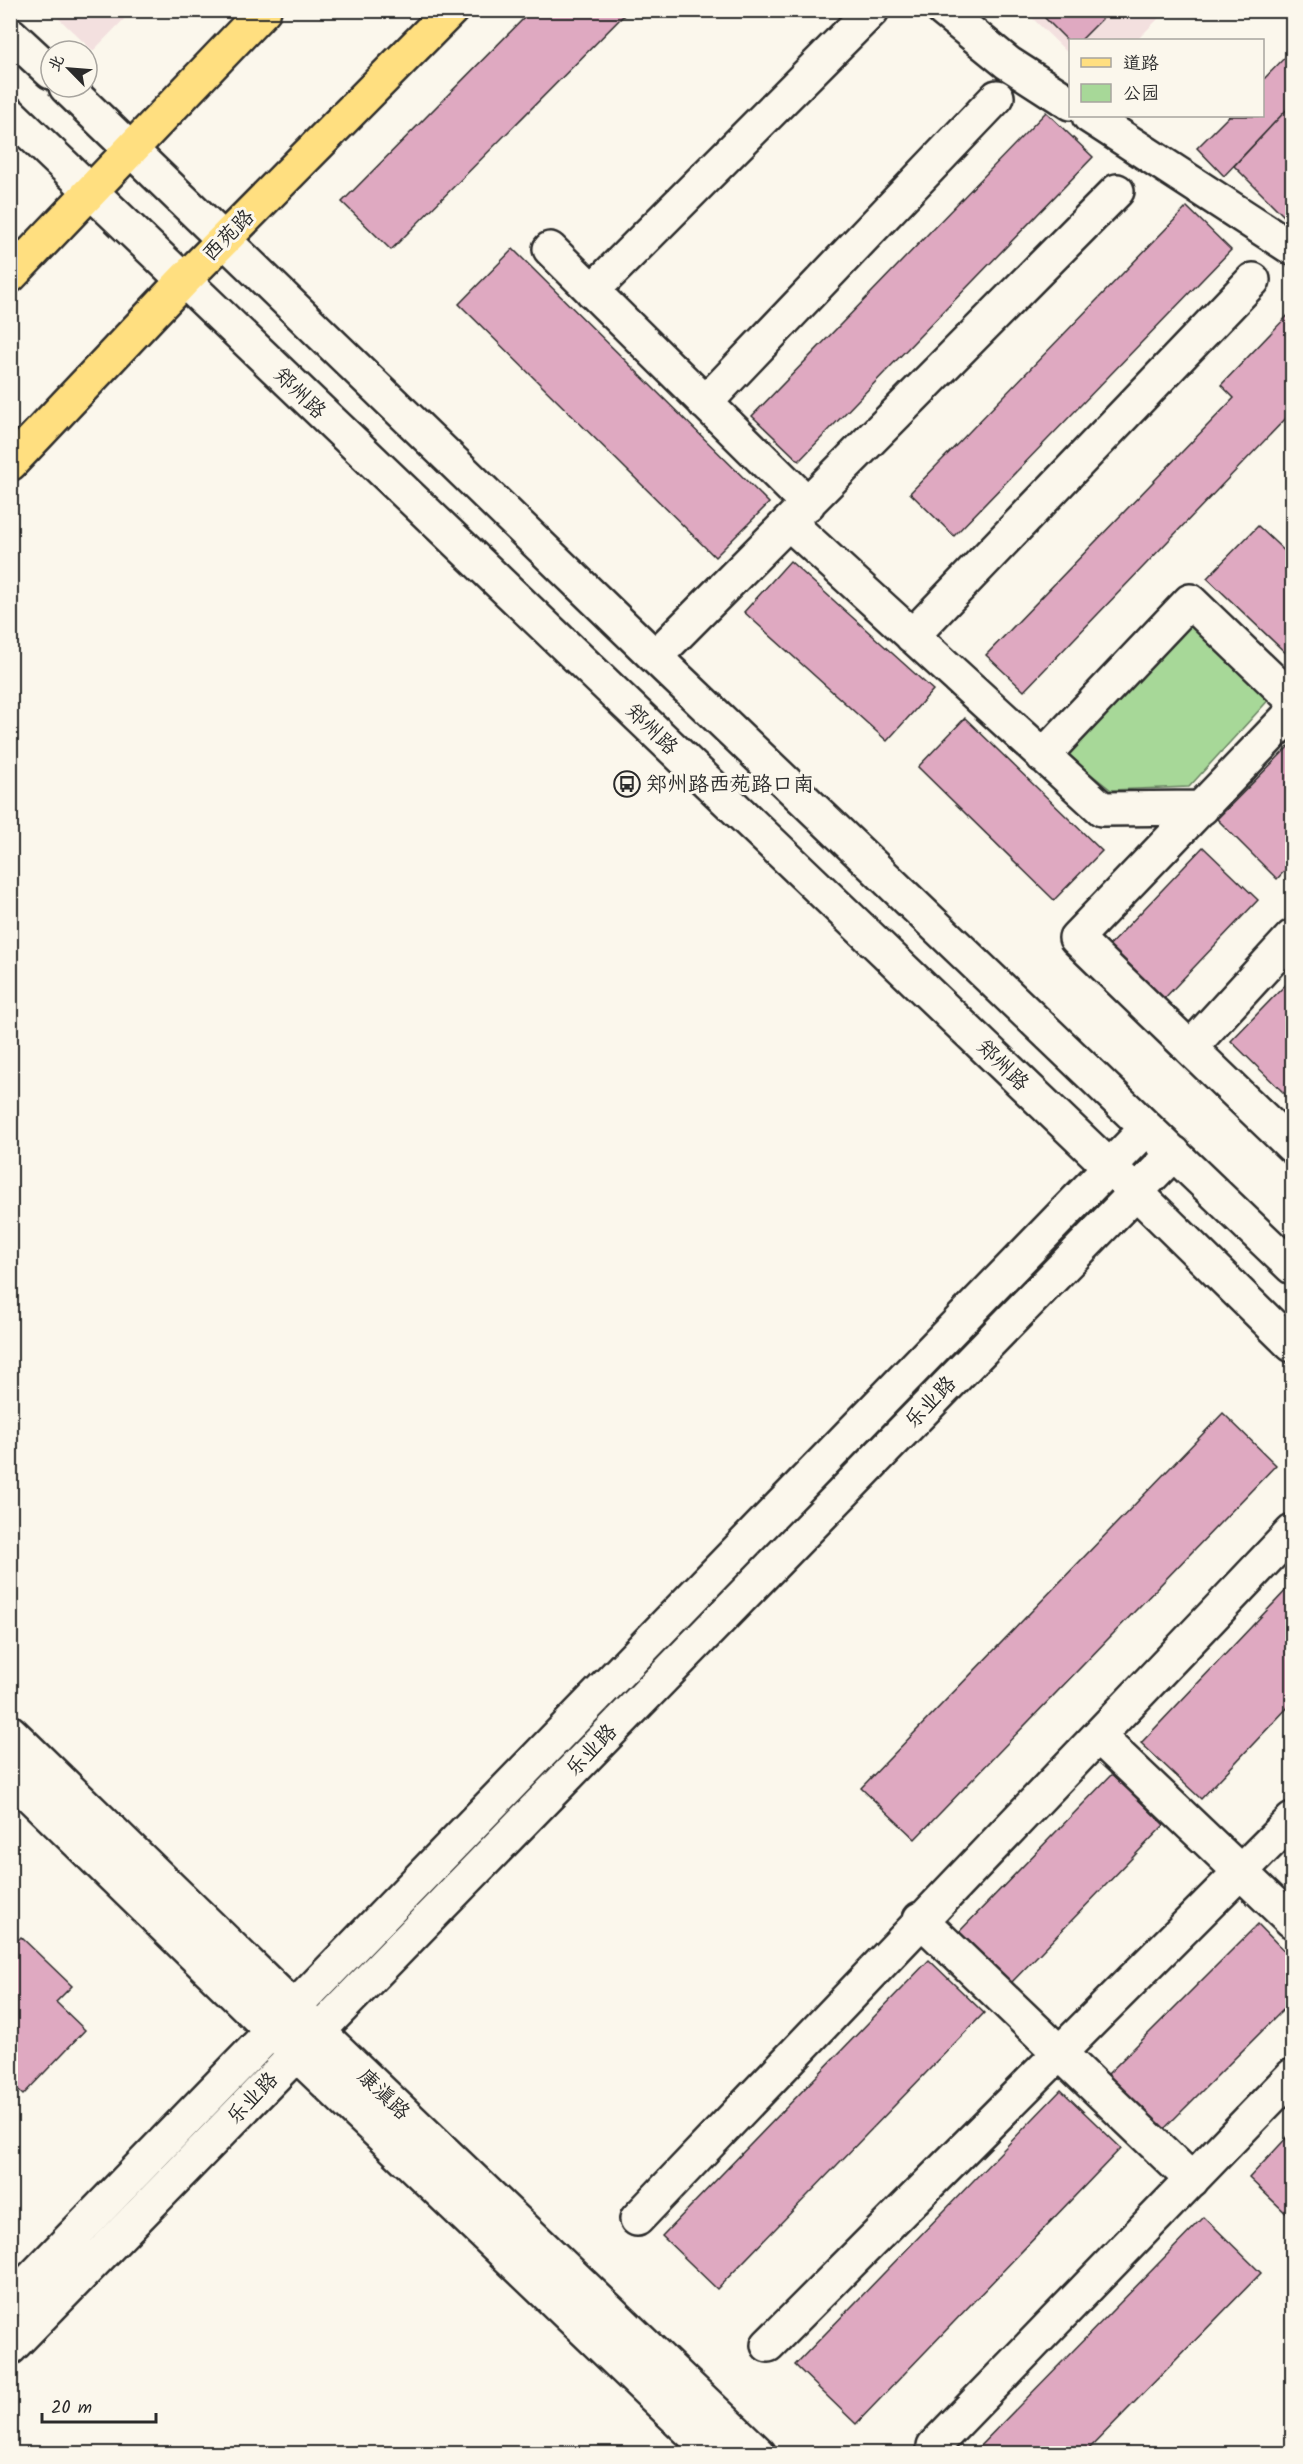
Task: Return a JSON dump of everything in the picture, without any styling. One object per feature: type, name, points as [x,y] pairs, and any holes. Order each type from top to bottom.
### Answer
[{"type":"main road","points":[[10,276],[264,10]]},
{"type":"main road","name":"西苑路","points":[[10,464],[224,238],[451,10]]},
{"type":"street","points":[[592,291],[872,10]]},
{"type":"street","points":[[943,10],[1008,63],[1069,102]]},
{"type":"street","points":[[10,34],[39,61]]},
{"type":"street","points":[[705,403],[997,97]]},
{"type":"street","points":[[79,99],[654,657],[1293,1267]]},
{"type":"street","name":"郑州路","points":[[10,114],[1293,1345]]},
{"type":"street","points":[[1091,117],[1293,248]]},
{"type":"street","points":[[654,657],[1117,191]]},
{"type":"street","points":[[550,249],[705,403],[798,513],[912,636],[1102,809],[1202,808]]},
{"type":"street","points":[[912,636],[1253,280]]},
{"type":"street","points":[[1043,756],[1190,601],[1293,699]]},
{"type":"street","points":[[1293,713],[1076,938],[1293,1146]]},
{"type":"street","points":[[1190,1048],[1293,937]]},
{"type":"street","name":"乐业路","points":[[10,2301],[1146,1129]]},
{"type":"street","name":"乐业路","points":[[10,2348],[1174,1153]]},
{"type":"street","points":[[637,2219],[920,1919],[1099,1737],[1293,1532]]},
{"type":"street","name":"康滇路","points":[[10,1732],[283,2019]]},
{"type":"street","points":[[1099,1737],[1293,1921]]},
{"type":"street","name":"康滇路","points":[[10,1776],[283,2019],[759,2454]]},
{"type":"street","points":[[768,2345],[1293,1820]]},
{"type":"street","points":[[920,1919],[1192,2180]]},
{"type":"street","name":"康滇路","points":[[307,2042],[714,2454]]},
{"type":"street","points":[[934,2446],[1293,2076]]},
{"type":"shaded area","points":[[51,11],[132,11],[99,45],[99,39],[80,39]]},
{"type":"shaded area","points":[[1025,11],[1166,11],[1138,39],[1069,39],[1069,54]]},
{"type":"green space","points":[[1190,619],[1273,695],[1189,787],[1111,790],[1067,755]]},
{"type":"building","points":[[532,10],[629,10],[391,250],[342,202]]},
{"type":"building","points":[[1047,10],[1111,10],[1082,39],[1069,39],[1069,42],[1042,15]]},
{"type":"building","points":[[1292,50],[1292,104],[1224,176],[1197,148],[1228,117],[1264,117],[1264,79]]},
{"type":"building","points":[[1292,104],[1292,217],[1289,221],[1234,166]]},
{"type":"building","points":[[1046,112],[1093,157],[799,461],[752,416]]},
{"type":"building","points":[[1187,207],[1231,250],[954,536],[910,493]]},
{"type":"building","points":[[513,249],[769,503],[715,557],[459,304]]},
{"type":"building","points":[[1292,311],[1292,412],[1024,691],[986,655],[1234,398],[1221,385]]},
{"type":"building","points":[[1258,526],[1292,558],[1292,659],[1207,578]]},
{"type":"building","points":[[790,561],[933,690],[887,741],[744,612]]},
{"type":"building","points":[[965,718],[1102,851],[1054,900],[918,767]]},
{"type":"building","points":[[1292,743],[1292,863],[1277,879],[1217,819]]},
{"type":"building","points":[[1203,847],[1258,900],[1159,1004],[1104,951]]},
{"type":"building","points":[[1292,978],[1292,1101],[1231,1041]]},
{"type":"building","points":[[1223,1413],[1276,1465],[915,1839],[861,1788]]},
{"type":"building","points":[[1292,1584],[1292,1703],[1201,1799],[1141,1743]]},
{"type":"building","points":[[1112,1774],[1164,1825],[1011,1983],[959,1932]]},
{"type":"building","points":[[1258,1924],[1292,1959],[1292,2001],[1159,2134],[1104,2078]]},
{"type":"building","points":[[21,1937],[72,1986],[56,2002],[85,2030],[23,2095],[10,2083],[10,1948]]},
{"type":"building","points":[[929,1960],[984,2013],[717,2289],[662,2236]]},
{"type":"building","points":[[1061,2090],[1121,2148],[856,2424],[795,2365]]},
{"type":"building","points":[[1292,2132],[1292,2219],[1249,2178]]},
{"type":"building","points":[[1204,2217],[1261,2273],[1084,2454],[972,2454]]},
{"type":"place","name":"郑州路西苑路口南","points":[[627,784]]}]
